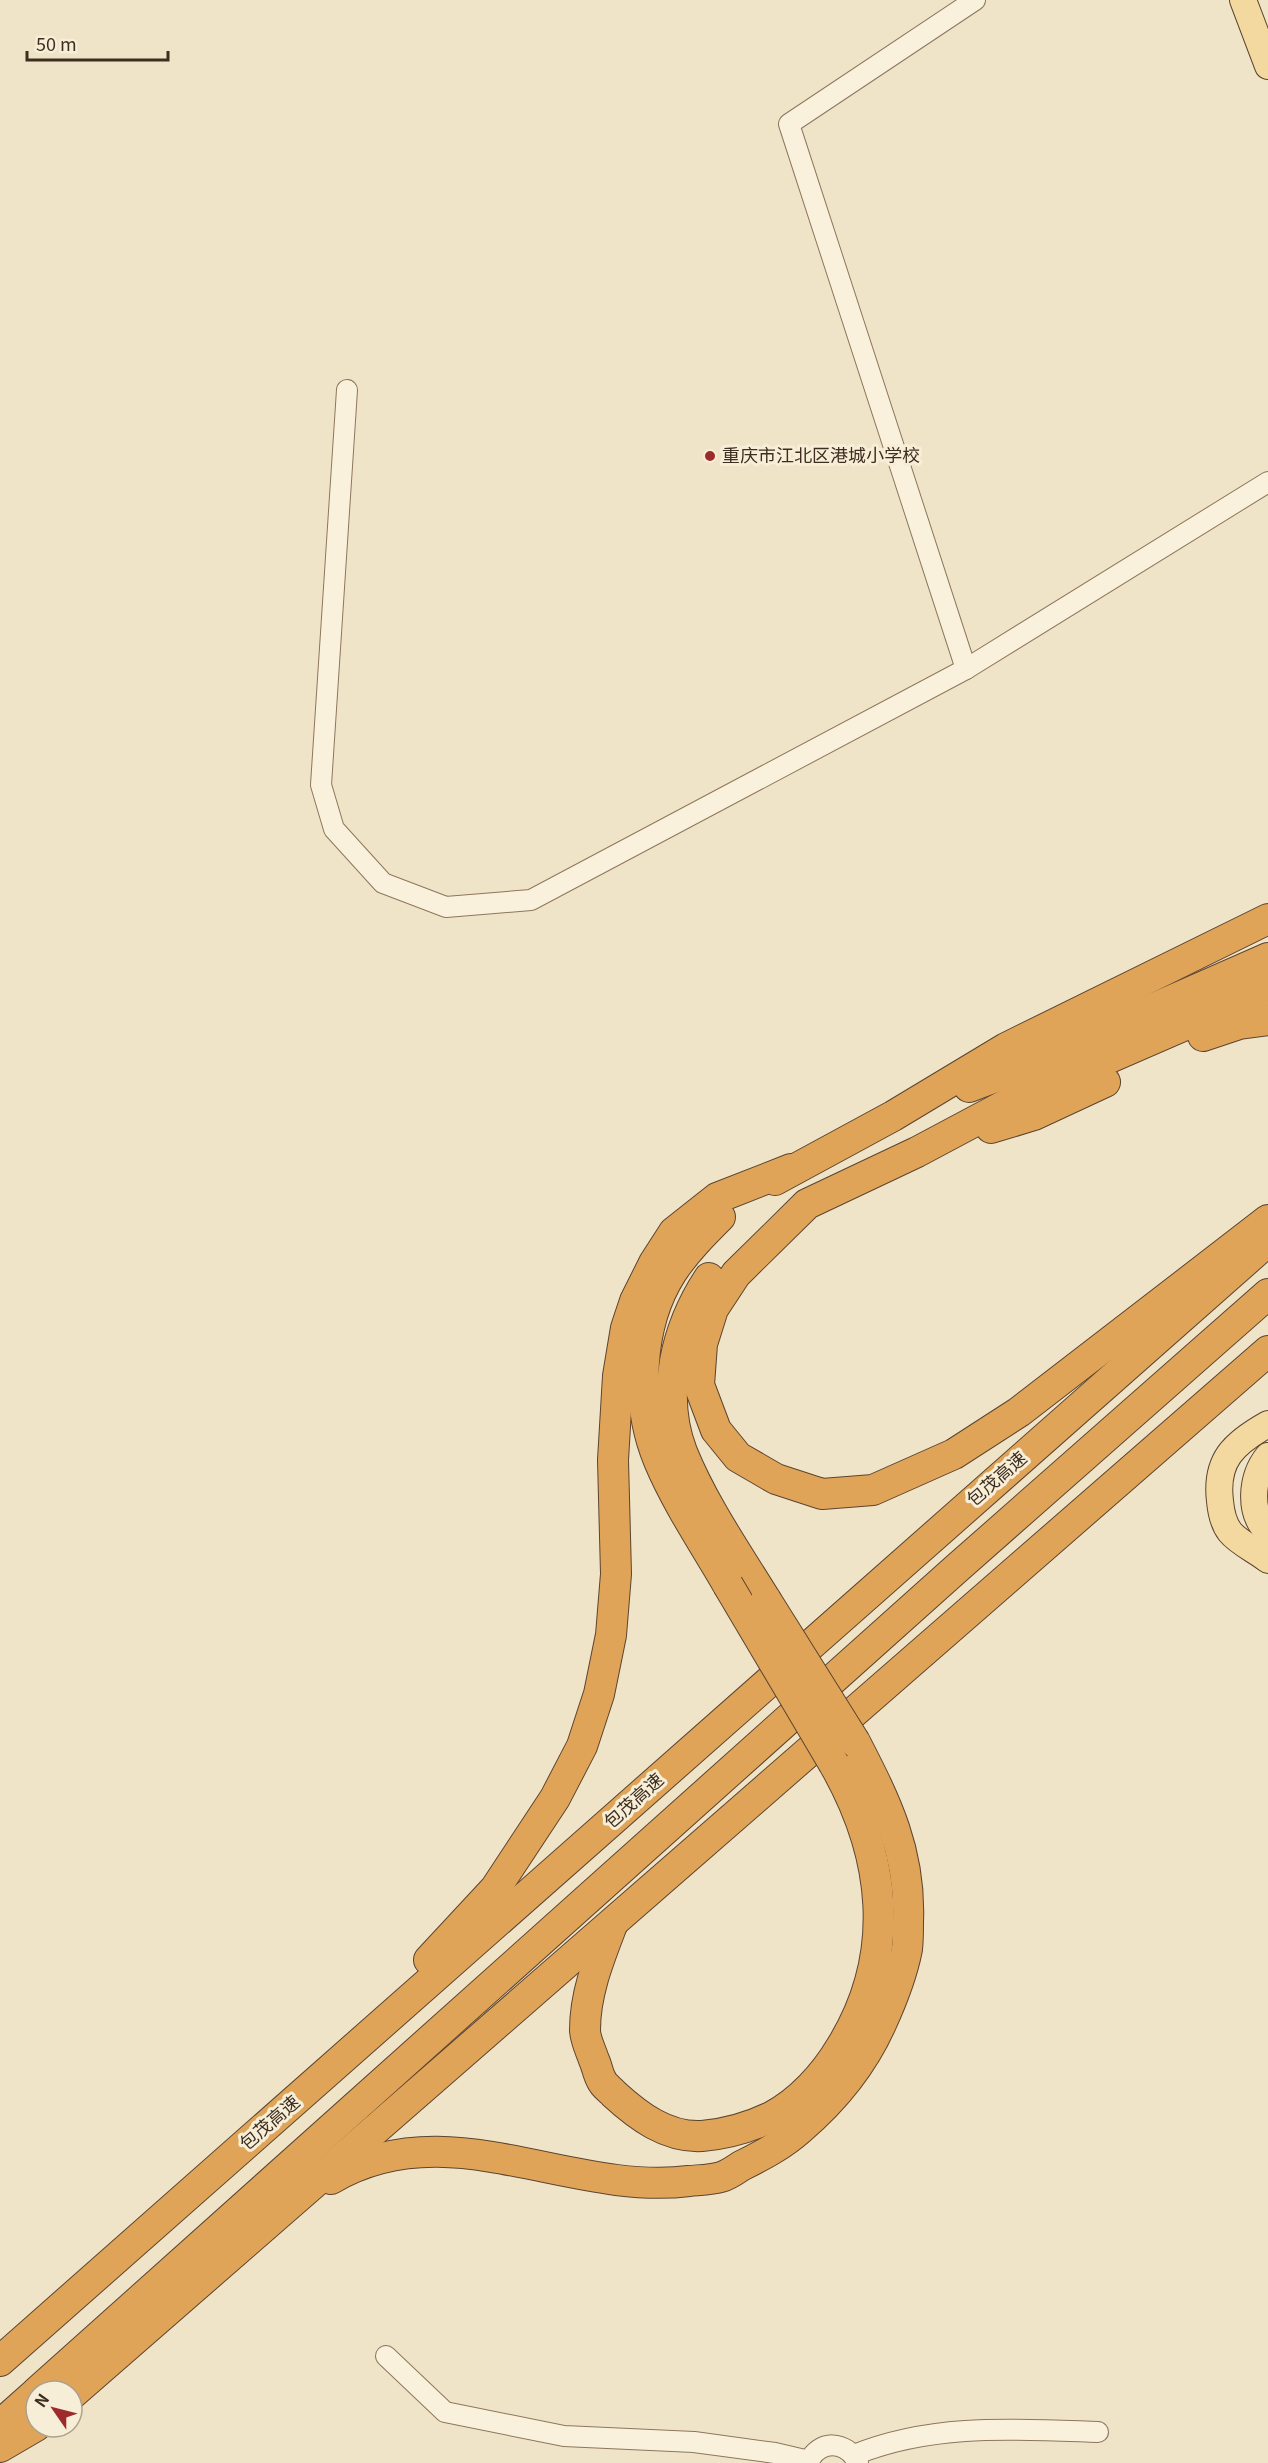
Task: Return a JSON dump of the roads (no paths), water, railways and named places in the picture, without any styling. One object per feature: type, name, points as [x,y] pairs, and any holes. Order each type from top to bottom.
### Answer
[{"type":"highway","points":[[614,1920],[593,1975],[585,2032],[602,2082],[634,2113],[664,2130],[700,2136],[737,2130],[773,2116],[802,2095],[830,2066],[855,2025],[870,1979],[879,1938],[880,1907],[874,1861],[850,1792],[728,1585],[659,1461],[645,1415],[642,1379],[648,1336],[656,1309],[671,1274],[690,1246],[726,1211],[791,1169],[893,1116],[1006,1048],[1268,919]]},
{"type":"highway","points":[[893,1116],[1011,1071],[1268,958]]},
{"type":"highway","points":[[287,2205],[354,2165],[405,2152],[453,2152],[507,2158],[611,2179],[665,2184],[721,2177],[781,2145],[821,2111],[851,2078],[876,2036],[891,2000],[907,1948],[909,1903],[904,1855],[892,1818],[855,1742],[766,1600],[704,1496],[682,1452],[673,1415],[672,1382],[679,1337],[695,1299],[721,1260],[754,1231],[917,1152],[1024,1095],[1268,989]]},
{"type":"highway","points":[[917,1152],[1034,1115],[1210,1033],[1239,1024],[1268,1020]]},
{"type":"highway","points":[[0,2355],[102,2258],[436,1953],[495,1889],[555,1798],[582,1746],[598,1694],[611,1635],[616,1574],[613,1460],[618,1376],[627,1328],[635,1301],[654,1263],[674,1232],[717,1198],[791,1169]]},
{"type":"highway","points":[[807,1204],[736,1274],[713,1309],[702,1344],[699,1385],[716,1430],[738,1457],[776,1479],[822,1494],[873,1490],[954,1454],[1019,1412],[1268,1220]]},
{"type":"highway","name":"包茂高速","points":[[0,2361],[1268,1241]]},
{"type":"highway","points":[[52,2379],[920,1601],[1268,1294]]},
{"type":"highway","points":[[84,2383],[1268,1351]]},
{"type":"highway","points":[[0,2425],[24,2404]]},
{"type":"highway","points":[[0,2447],[24,2433]]},
{"type":"main road","points":[[1243,0],[1268,66]]},
{"type":"main road","points":[[1268,1424],[1244,1438],[1228,1455],[1217,1480],[1221,1515],[1231,1533],[1268,1560]]},
{"type":"main road","points":[[1268,1456],[1263,1463],[1253,1492],[1259,1524],[1268,1532]]},
{"type":"street","points":[[966,669],[789,124],[975,0]]},
{"type":"street","points":[[347,390],[321,785],[334,829],[383,883],[446,907],[531,900],[966,669],[1268,482]]},
{"type":"street","points":[[386,2356],[445,2412],[564,2436],[694,2442],[775,2453],[808,2462],[815,2452],[831,2444],[848,2449],[856,2459],[882,2443],[917,2435],[984,2428],[1098,2432]]},
{"type":"place","name":"重庆市江北区港城小学校","points":[[710,456]]}]
